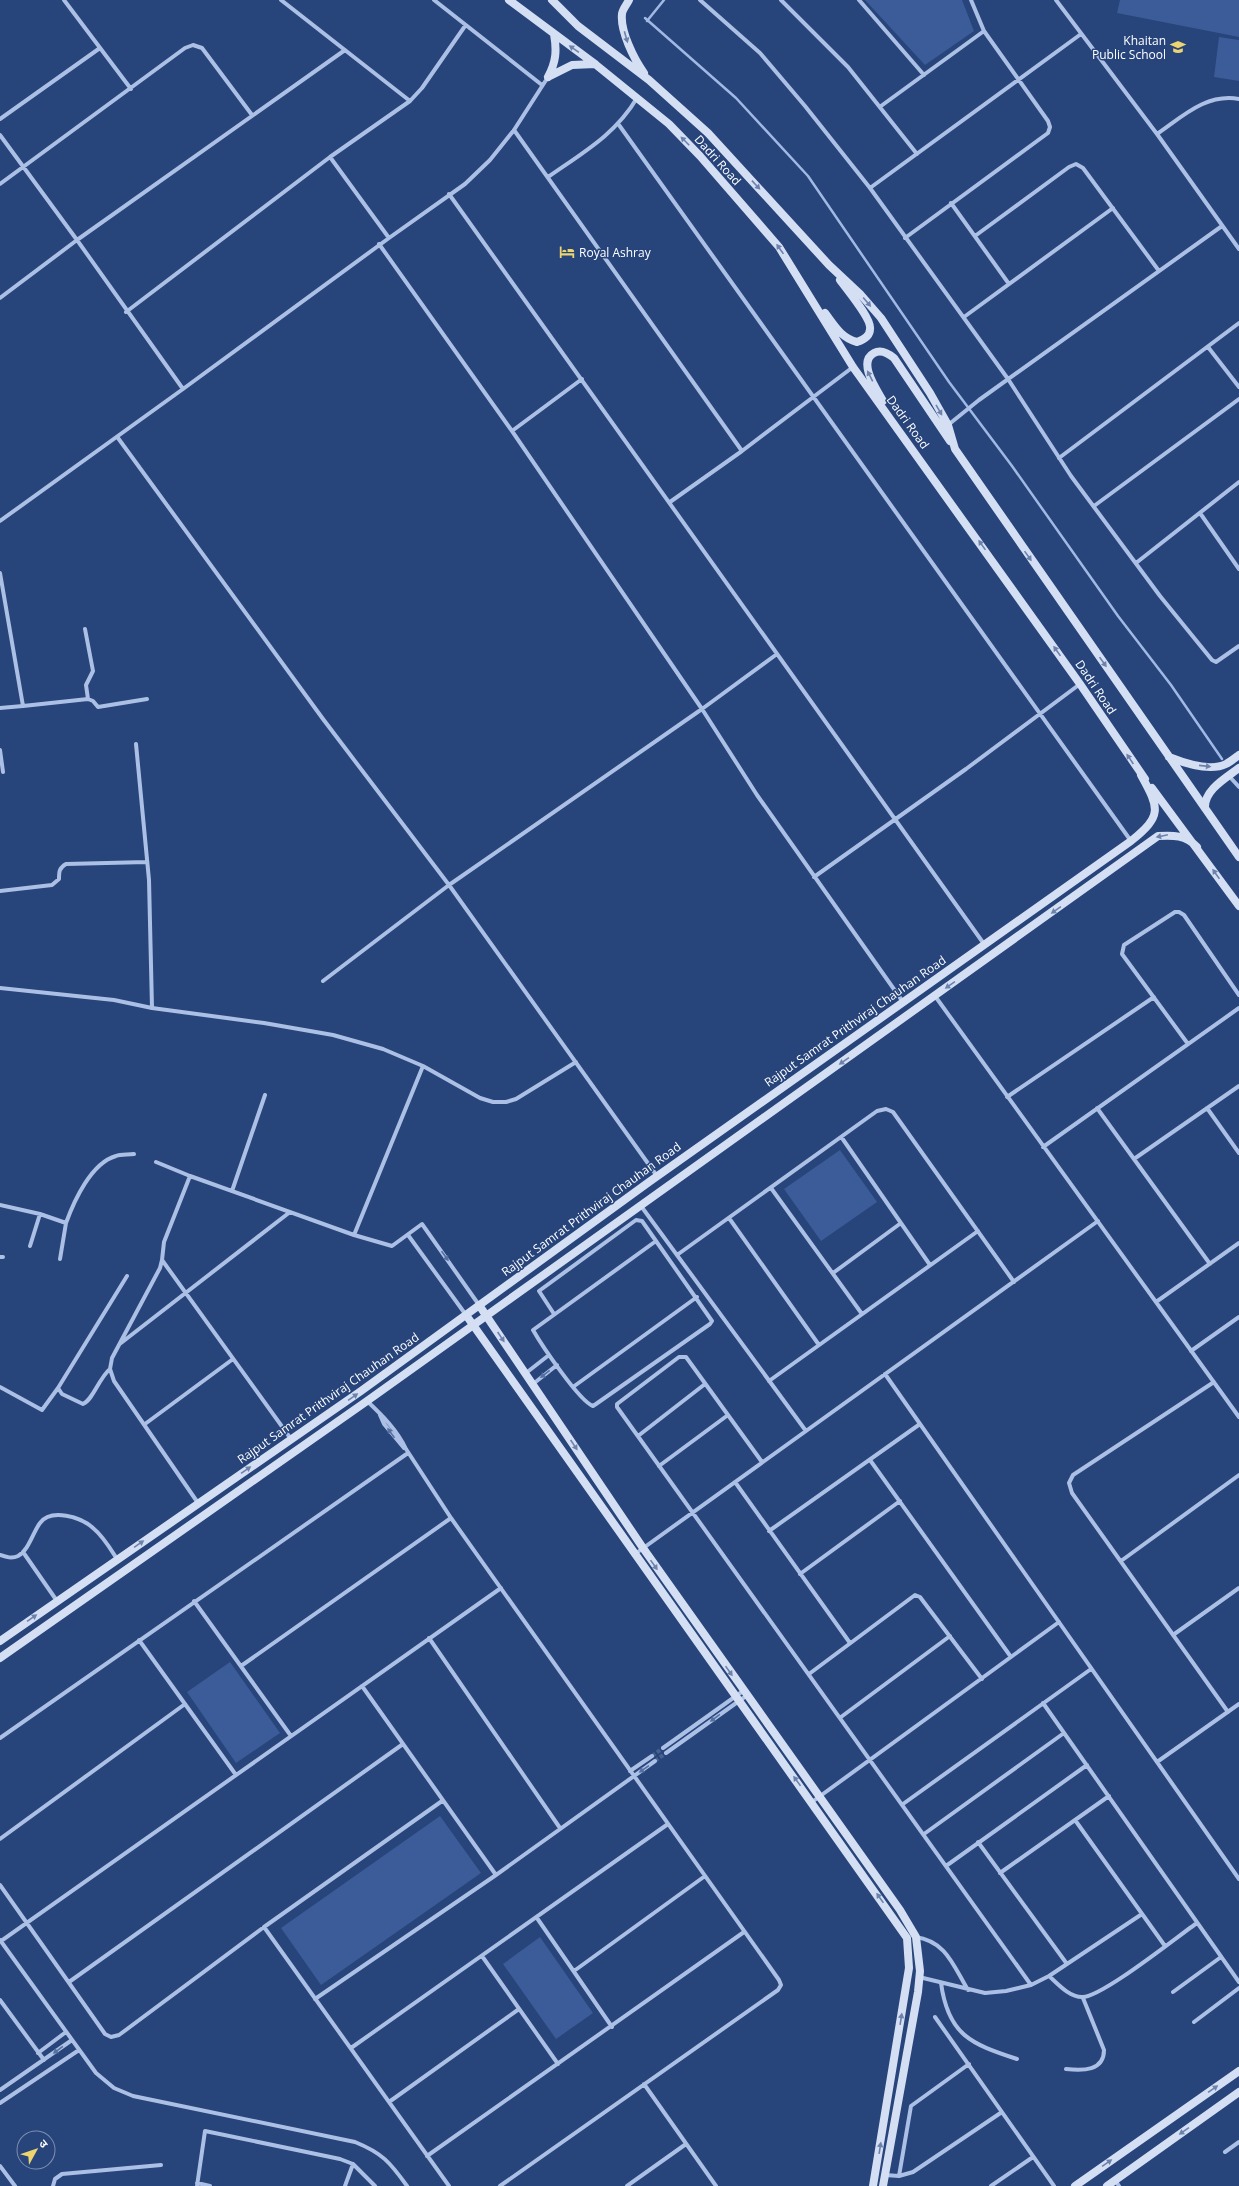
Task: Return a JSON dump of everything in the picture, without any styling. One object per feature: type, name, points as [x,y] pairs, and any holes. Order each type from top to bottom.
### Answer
[{"type":"street","points":[[64,0],[131,89]]},
{"type":"street","points":[[281,0],[410,101]]},
{"type":"street","points":[[434,0],[465,26],[542,85]]},
{"type":"street","name":"Dadri Road","points":[[509,0],[595,64],[669,124],[722,181],[779,247],[853,367],[895,423],[1080,684],[1141,775],[1197,847],[1239,906]]},
{"type":"street","name":"Dadri Road","points":[[552,0],[578,26],[649,80],[708,133],[829,265],[861,295],[881,318],[930,393],[948,425],[955,448],[1239,857]]},
{"type":"street","points":[[629,0],[622,14],[625,37],[636,63],[649,80]]},
{"type":"street","points":[[700,0],[760,54],[805,106],[870,188],[1008,379],[1059,458],[1136,563],[1212,660],[1216,662],[1222,660],[1239,646]]},
{"type":"street","points":[[782,0],[848,67],[881,106],[917,154]]},
{"type":"street","points":[[859,0],[924,75]]},
{"type":"street","points":[[905,238],[1048,133],[1050,127],[1048,121],[984,31],[971,0]]},
{"type":"street","points":[[1056,0],[1157,134],[1239,249]]},
{"type":"street","points":[[126,312],[330,157],[410,101],[422,88],[465,26]]},
{"type":"street","points":[[881,106],[984,31]]},
{"type":"street","points":[[0,521],[118,438],[380,244],[449,194],[466,184],[490,160],[514,130],[548,77],[555,65],[556,55],[554,34]]},
{"type":"street","points":[[870,188],[1081,34]]},
{"type":"street","points":[[0,184],[185,48],[194,45],[202,48],[252,115]]},
{"type":"street","points":[[0,119],[100,48]]},
{"type":"street","points":[[0,298],[77,240],[345,50]]},
{"type":"street","points":[[548,77],[572,65],[595,64]]},
{"type":"street","points":[[548,177],[618,125],[637,97]]},
{"type":"street","points":[[1157,134],[1194,108],[1211,100],[1230,97],[1239,99]]},
{"type":"street","points":[[618,125],[1130,842]]},
{"type":"street","points":[[514,130],[742,451]]},
{"type":"street","points":[[0,135],[77,240],[126,312],[183,390]]},
{"type":"street","points":[[330,157],[389,238]]},
{"type":"street","points":[[976,236],[1069,167],[1076,164],[1083,168],[1159,271]]},
{"type":"street","points":[[449,194],[670,502],[984,945]]},
{"type":"street","points":[[951,203],[1010,284]]},
{"type":"street","points":[[964,317],[1113,208]]},
{"type":"street","points":[[948,425],[979,400],[1222,226]]},
{"type":"street","points":[[380,244],[512,431],[702,709],[726,749],[814,877],[903,1002]]},
{"type":"street","points":[[801,282],[842,335],[848,340],[857,342],[864,339],[871,328],[868,320],[829,265]]},
{"type":"street","points":[[1059,458],[1239,324]]},
{"type":"street","points":[[1208,347],[1239,387]]},
{"type":"street","points":[[895,423],[867,371],[867,361],[871,354],[877,351],[885,352],[894,358],[955,448]]},
{"type":"street","points":[[670,502],[814,398],[853,367]]},
{"type":"street","points":[[512,431],[582,379]]},
{"type":"street","points":[[1094,506],[1239,399]]},
{"type":"street","points":[[118,438],[319,713],[449,885],[657,1176]]},
{"type":"street","points":[[1136,563],[1239,482]]},
{"type":"street","points":[[1200,513],[1239,569]]},
{"type":"street","points":[[0,573],[23,706]]},
{"type":"street","points":[[85,629],[93,671],[86,685],[88,699]]},
{"type":"street","points":[[323,981],[449,885],[702,709],[777,654]]},
{"type":"street","points":[[814,877],[1040,715],[1080,684]]},
{"type":"street","points":[[0,708],[88,699],[93,701],[98,707],[147,700]]},
{"type":"street","points":[[136,744],[147,862],[152,1008]]},
{"type":"street","points":[[0,750],[3,772]]},
{"type":"street","points":[[1168,756],[1196,765],[1219,766],[1239,755]]},
{"type":"street","points":[[1204,808],[1207,796],[1239,768]]},
{"type":"street","name":"Rajput Samrat Prithviraj Chauhan Road","points":[[0,1641],[291,1439],[466,1315],[657,1176],[1130,842],[1147,828],[1154,816],[1156,806],[1141,775]]},
{"type":"street","points":[[1229,776],[1239,786]]},
{"type":"street","name":"Rajput Samrat Prithviraj Chauhan Road","points":[[0,1658],[487,1316],[1158,836],[1174,834],[1191,841],[1197,847]]},
{"type":"street","points":[[0,891],[52,885],[57,883],[62,866],[66,864],[147,862]]},
{"type":"street","points":[[1188,1044],[1122,954],[1124,945],[1175,912],[1179,912],[1184,915],[1239,995]]},
{"type":"street","points":[[0,988],[63,993],[114,1000],[152,1008],[264,1023],[333,1035],[383,1049],[424,1066],[480,1098],[492,1102],[506,1102],[516,1099],[576,1062]]},
{"type":"street","points":[[935,996],[1239,1417]]},
{"type":"street","points":[[1008,1097],[1154,997]]},
{"type":"street","points":[[1044,1147],[1239,1008]]},
{"type":"street","points":[[354,1235],[424,1066]]},
{"type":"street","points":[[1134,1159],[1239,1086]]},
{"type":"street","points":[[232,1191],[265,1095]]},
{"type":"street","points":[[1097,1108],[1210,1264]]},
{"type":"street","points":[[1207,1108],[1239,1153]]},
{"type":"street","points":[[677,1255],[878,1111],[886,1109],[893,1112],[1014,1282]]},
{"type":"street","points":[[842,1138],[930,1265]]},
{"type":"street","points":[[60,1259],[66,1223],[73,1202],[88,1179],[103,1162],[116,1156],[134,1154]]},
{"type":"street","points":[[156,1162],[190,1176],[354,1235],[392,1246],[422,1224],[526,1373],[643,1548],[744,1693],[900,1910],[916,1937],[919,1956],[918,1992],[883,2186]]},
{"type":"street","points":[[190,1176],[164,1242],[160,1268],[112,1358],[110,1370],[114,1381],[198,1503]]},
{"type":"street","points":[[771,1188],[862,1314]]},
{"type":"street","points":[[0,1205],[40,1214],[66,1223]]},
{"type":"street","points":[[641,1206],[806,1431]]},
{"type":"street","points":[[119,1344],[290,1212]]},
{"type":"street","points":[[30,1246],[40,1214]]},
{"type":"street","points":[[729,1218],[819,1345]]},
{"type":"street","points":[[554,1314],[539,1291],[636,1220],[642,1221],[656,1240],[697,1297],[711,1317],[710,1324],[593,1406],[586,1402],[573,1387],[549,1355],[533,1330],[656,1240]]},
{"type":"street","points":[[635,1554],[1098,1221]]},
{"type":"street","points":[[833,1273],[901,1224]]},
{"type":"street","points":[[769,1381],[978,1231]]},
{"type":"street","points":[[408,1235],[737,1699],[812,1802],[907,1938],[909,1968],[873,2186]]},
{"type":"street","points":[[1156,1302],[1239,1243]]},
{"type":"street","points":[[162,1260],[291,1439]]},
{"type":"street","points":[[0,1387],[42,1410],[58,1388],[127,1276]]},
{"type":"street","points":[[573,1387],[697,1297]]},
{"type":"street","points":[[1191,1351],[1239,1317]]},
{"type":"street","points":[[526,1373],[549,1355]]},
{"type":"street","points":[[762,1462],[686,1357],[682,1355],[619,1401],[617,1407],[841,1717],[1031,1985]]},
{"type":"street","points":[[145,1424],[233,1359]]},
{"type":"street","points":[[533,1384],[557,1365]]},
{"type":"street","points":[[58,1388],[62,1394],[82,1404],[88,1401],[100,1379],[110,1370]]},
{"type":"street","points":[[885,1374],[1239,1879]]},
{"type":"street","points":[[1214,1382],[1073,1475],[1069,1483],[1072,1493],[1228,1712]]},
{"type":"street","points":[[638,1436],[705,1384]]},
{"type":"street","points":[[367,1401],[389,1422],[451,1518],[779,1980],[781,1985],[778,1990],[500,2186]]},
{"type":"street","points":[[659,1466],[728,1415]]},
{"type":"street","points":[[769,1531],[920,1424]]},
{"type":"street","points":[[0,1738],[407,1451]]},
{"type":"street","points":[[870,1460],[1011,1657]]},
{"type":"street","points":[[1121,1561],[1239,1474]]},
{"type":"street","points":[[734,1482],[850,1643]]},
{"type":"street","points":[[800,1574],[900,1501]]},
{"type":"street","points":[[0,1555],[9,1557],[17,1556],[23,1552],[40,1522],[46,1517],[53,1515],[80,1520],[92,1527],[117,1559]]},
{"type":"street","points":[[241,1666],[451,1518]]},
{"type":"street","points":[[23,1552],[57,1601]]},
{"type":"street","points":[[407,2186],[394,2168],[377,2151],[355,2142],[133,2096],[114,2088],[96,2073],[0,1941],[501,1588]]},
{"type":"street","points":[[1173,1635],[1239,1588]]},
{"type":"street","points":[[810,1674],[915,1594],[920,1597],[982,1679]]},
{"type":"street","points":[[194,1601],[291,1736]]},
{"type":"street","points":[[812,1802],[1059,1622]]},
{"type":"street","points":[[841,1717],[950,1636]]},
{"type":"street","points":[[429,1638],[560,1828]]},
{"type":"street","points":[[139,1640],[236,1775]]},
{"type":"street","points":[[903,1804],[1091,1669]]},
{"type":"street","points":[[362,1686],[404,1744],[442,1801],[496,1875]]},
{"type":"street","points":[[666,1753],[744,1693]]},
{"type":"street","points":[[663,1748],[737,1699]]},
{"type":"street","points":[[1043,1703],[1239,1982]]},
{"type":"street","points":[[0,1839],[185,1704]]},
{"type":"street","points":[[1157,1762],[1239,1704]]},
{"type":"street","points":[[924,1834],[1064,1733]]},
{"type":"street","points":[[69,1982],[404,1744]]},
{"type":"street","points":[[630,1771],[652,1756]]},
{"type":"street","points":[[316,1998],[496,1875],[655,1761]]},
{"type":"street","points":[[946,1866],[1087,1765]]},
{"type":"street","points":[[1000,1873],[1109,1796]]},
{"type":"street","points":[[0,1885],[105,2034],[111,2037],[119,2035],[264,1927],[442,1801]]},
{"type":"street","points":[[1075,1820],[1165,1946]]},
{"type":"street","points":[[351,2048],[668,1824]]},
{"type":"street","points":[[978,1842],[1067,1964]]},
{"type":"street","points":[[574,1971],[705,1876]]},
{"type":"street","points":[[919,1977],[985,1993],[1006,1991],[1031,1985],[1049,1976],[1142,1914]]},
{"type":"street","points":[[537,1918],[612,2026]]},
{"type":"street","points":[[1049,1976],[1072,1994],[1083,1998],[1112,1984],[1197,1923]]},
{"type":"street","points":[[264,1927],[449,2186]]},
{"type":"street","points":[[427,2156],[744,1932]]},
{"type":"street","points":[[907,1938],[916,1937],[932,1941],[940,1946],[968,1990]]},
{"type":"street","points":[[482,1956],[558,2064]]},
{"type":"street","points":[[1173,1992],[1221,1957]]},
{"type":"street","points":[[941,1983],[943,2000],[949,2015],[969,2040],[982,2047],[1017,2058]]},
{"type":"street","points":[[1194,2022],[1239,1988]]},
{"type":"street","points":[[1066,2069],[1092,2069],[1100,2064],[1104,2057],[1104,2050],[1083,1998]]},
{"type":"street","points":[[0,2000],[44,2060]]},
{"type":"street","points":[[389,2102],[519,2009]]},
{"type":"street","points":[[935,2016],[1054,2186]]},
{"type":"street","points":[[38,2053],[66,2032]]},
{"type":"street","points":[[0,2090],[72,2040]]},
{"type":"street","points":[[0,2103],[79,2050]]},
{"type":"street","points":[[899,2176],[911,2106],[969,2064]]},
{"type":"street","points":[[1075,2186],[1239,2070]]},
{"type":"street","points":[[644,2084],[716,2186]]},
{"type":"street","points":[[1107,2186],[1117,2183],[1239,2092]]},
{"type":"street","points":[[885,2175],[899,2176],[913,2172],[1002,2112]]},
{"type":"street","points":[[210,2186],[197,2184],[205,2130],[340,2159],[353,2164],[374,2186]]},
{"type":"street","points":[[1225,2152],[1239,2142]]},
{"type":"street","points":[[627,2186],[686,2144]]},
{"type":"street","points":[[992,2186],[1034,2156]]},
{"type":"street","points":[[345,2186],[353,2164]]},
{"type":"street","points":[[53,2186],[55,2179],[62,2174],[161,2165]]},
{"type":"street","points":[[0,2166],[15,2186]]},
{"type":"shaded area","points":[[865,0],[962,0],[974,31],[925,65]]},
{"type":"shaded area","points":[[1120,0],[1239,0],[1239,37],[1117,13]]},
{"type":"shaded area","points":[[1219,37],[1239,40],[1239,81],[1214,77]]},
{"type":"shaded area","points":[[840,1150],[877,1202],[821,1241],[784,1189]]},
{"type":"shaded area","points":[[230,1662],[280,1733],[236,1763],[187,1692]]},
{"type":"shaded area","points":[[440,1816],[481,1873],[321,1985],[281,1928]]},
{"type":"shaded area","points":[[540,1937],[593,2013],[556,2039],[503,1964]]},
{"type":"waterway","points":[[647,21],[664,0]]},
{"type":"waterway","points":[[645,18],[736,98],[808,176],[949,382],[1012,466],[1118,616],[1171,685],[1222,759]]},
{"type":"tunnel","points":[[652,1756],[663,1748]]},
{"type":"tunnel","points":[[655,1761],[666,1753]]},
{"type":"place","name":"Khaitan Public School","points":[[1178,47]]},
{"type":"place","name":"Royal Ashray","points":[[567,252]]}]
